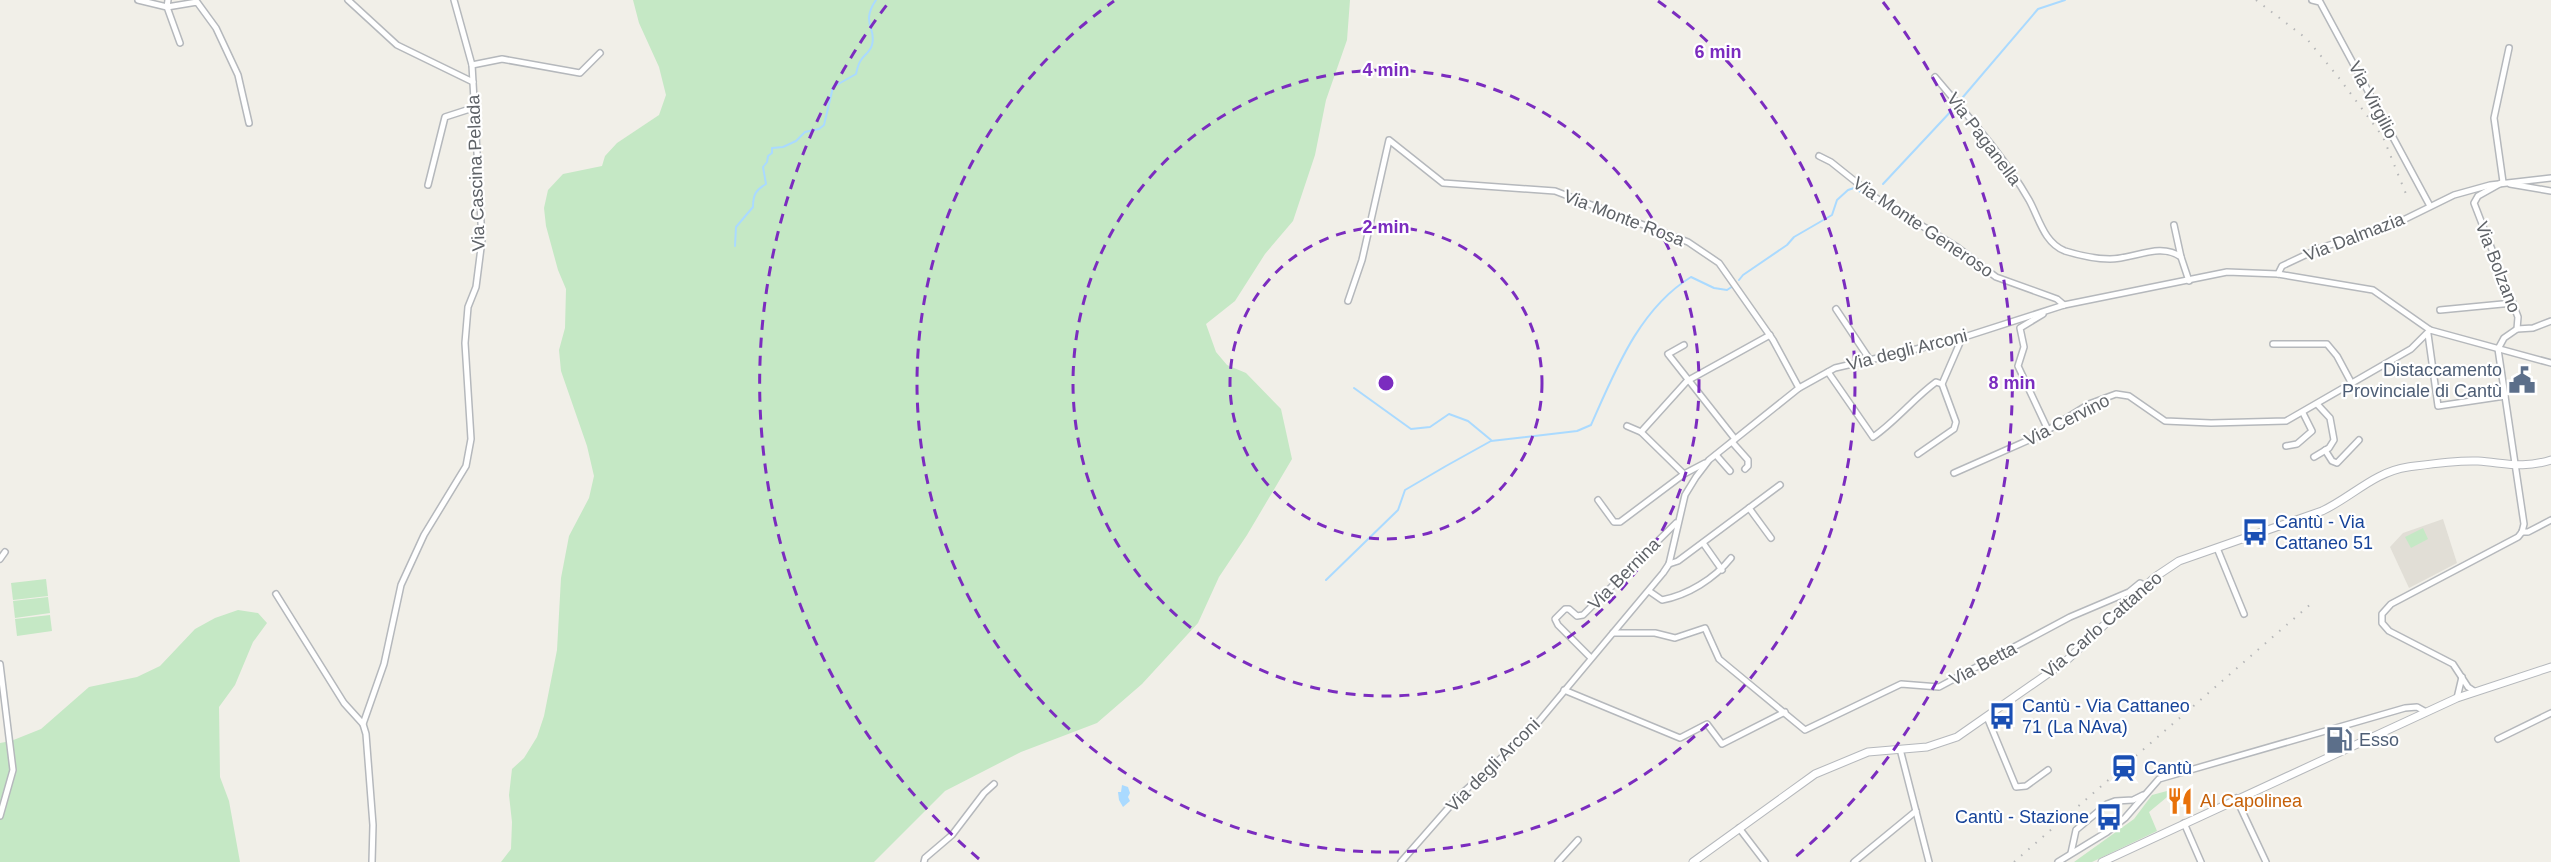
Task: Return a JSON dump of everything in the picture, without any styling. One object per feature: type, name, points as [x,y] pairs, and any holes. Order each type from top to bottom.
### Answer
[{"type":"street","points":[[138,0],[167,3],[196,2],[216,28],[238,75],[249,123]]},
{"type":"street","points":[[348,0],[397,45],[473,82]]},
{"type":"street","name":"Via Cascina Pelada","points":[[372,862],[373,825],[366,734],[363,724],[384,664],[401,585],[424,536],[466,466],[471,439],[465,343],[468,307],[476,287],[482,240],[472,65],[454,0]]},
{"type":"street","name":"Via Virgilio","points":[[2312,0],[2320,2],[2430,206]]},
{"type":"street","points":[[167,3],[180,43]]},
{"type":"street","points":[[2509,48],[2494,118],[2503,182],[2551,191]]},
{"type":"street","points":[[472,65],[502,59],[580,73],[600,53]]},
{"type":"street","name":"Via Paganella","points":[[1935,77],[1998,152],[2029,200],[2048,237],[2057,246],[2070,252],[2108,259],[2162,251],[2181,257]]},
{"type":"street","points":[[428,185],[445,117],[476,107]]},
{"type":"street","name":"Via Monte Rosa","points":[[1348,301],[1362,260],[1389,141],[1443,183],[1555,191],[1688,242],[1719,263],[1770,335],[1799,388]]},
{"type":"street","name":"Via Monte Generoso","points":[[1819,156],[1831,162],[1876,198],[1957,248],[1996,277],[2057,299],[2064,305]]},
{"type":"street","name":"Via Dalmazia","points":[[2278,274],[2282,266],[2320,248],[2391,226],[2430,206],[2475,188],[2503,182],[2551,178]]},
{"type":"street","name":"Via Bolzano","points":[[2498,349],[2504,338],[2517,329],[2518,317],[2475,207],[2478,196],[2503,182]]},
{"type":"street","points":[[2174,225],[2189,281]]},
{"type":"street","name":"Via degli Arconi","points":[[1401,862],[1458,797],[1530,732],[1649,591],[1669,564],[1685,495],[1710,460],[1799,388],[1835,368],[1962,338],[2064,305],[2234,271],[2278,274],[2373,290],[2429,332],[2551,363]]},
{"type":"street","points":[[2440,310],[2513,303]]},
{"type":"street","points":[[1836,309],[1870,360]]},
{"type":"street","points":[[2048,430],[2018,366],[2024,347],[2020,328],[2049,310]]},
{"type":"street","points":[[2517,329],[2533,328],[2551,321]]},
{"type":"street","points":[[2429,332],[2438,406],[2505,396]]},
{"type":"street","name":"Via Cervino","points":[[1954,473],[2048,430],[2090,404],[2121,394],[2129,396],[2165,421],[2280,422],[2292,419],[2411,349],[2429,332]]},
{"type":"street","points":[[1641,432],[1687,381],[1770,335]]},
{"type":"street","points":[[1918,454],[1954,429],[1956,422],[1942,384],[1962,338]]},
{"type":"street","points":[[2273,344],[2326,344],[2337,356],[2352,384]]},
{"type":"street","points":[[1684,345],[1668,354],[1748,460],[1748,466],[1745,469]]},
{"type":"street","points":[[2474,691],[2468,687],[2453,664],[2390,632],[2382,623],[2382,614],[2391,604],[2518,537],[2522,532],[2524,524],[2498,349]]},
{"type":"street","points":[[1828,372],[1873,437],[1884,430],[1928,388],[1936,382],[1942,384]]},
{"type":"street","points":[[2314,457],[2334,440],[2330,418],[2317,404]]},
{"type":"street","points":[[2286,446],[2297,444],[2312,431],[2303,413]]},
{"type":"street","points":[[1627,426],[1641,432],[1684,474]]},
{"type":"street","points":[[2325,450],[2332,461],[2337,463],[2359,440]]},
{"type":"street","points":[[1716,455],[1730,471]]},
{"type":"street","points":[[1598,500],[1614,522],[1620,522],[1684,474],[1710,460]]},
{"type":"street","name":"Via Carlo Cattaneo","points":[[1693,862],[1815,774],[1868,752],[1927,747],[1947,742],[1987,717],[2066,661],[2145,586],[2179,561],[2322,511],[2343,500],[2367,482],[2406,467],[2468,461],[2516,466],[2551,460]]},
{"type":"street","points":[[1669,564],[1678,561],[1780,485]]},
{"type":"street","points":[[1749,508],[1771,538]]},
{"type":"street","points":[[2522,532],[2528,532],[2551,520]]},
{"type":"street","name":"Via Bernina","points":[[1592,658],[1555,620],[1564,609],[1569,609],[1577,616],[1583,615],[1677,522]]},
{"type":"street","points":[[1703,543],[1722,570]]},
{"type":"street","points":[[2217,548],[2244,614]]},
{"type":"street","points":[[0,560],[5,552]]},
{"type":"street","points":[[1649,591],[1662,600],[1669,599],[1697,587],[1722,570],[1731,558]]},
{"type":"street","name":"Via Betta","points":[[1613,633],[1655,633],[1675,638],[1705,628],[1719,659],[1805,730],[1901,684],[1939,687],[2070,617],[2129,592],[2140,583],[2145,586]]},
{"type":"street","points":[[276,594],[344,703],[363,724]]},
{"type":"street","points":[[0,664],[10,729],[13,770],[0,816]]},
{"type":"street","points":[[2102,862],[2236,798],[2457,698],[2551,667]]},
{"type":"street","points":[[2457,698],[2461,689],[2462,675]]},
{"type":"street","points":[[1564,690],[1680,738],[1707,724],[1722,744],[1785,712]]},
{"type":"street","points":[[2058,862],[2125,818],[2153,783],[2167,776],[2405,708],[2417,707],[2426,712]]},
{"type":"street","points":[[2498,739],[2551,713]]},
{"type":"street","points":[[1987,717],[2016,787],[2024,787],[2048,770]]},
{"type":"street","points":[[1900,749],[1929,862]]},
{"type":"street","points":[[924,862],[952,835],[984,793],[994,784]]},
{"type":"street","points":[[2070,854],[2076,830],[2107,804],[2112,801],[2133,800],[2146,793]]},
{"type":"street","points":[[2236,798],[2266,862]]},
{"type":"street","points":[[1854,862],[1916,811]]},
{"type":"street","points":[[2184,823],[2201,862]]},
{"type":"street","points":[[1740,828],[1765,862]]},
{"type":"street","points":[[1558,862],[1578,840]]},
{"type":"shaded area","points":[[2443,519],[2457,563],[2409,588],[2390,547],[2403,533]]},
{"type":"green space","points":[[633,0],[1350,0],[1347,40],[1326,100],[1315,155],[1293,221],[1265,254],[1235,301],[1206,324],[1216,352],[1227,365],[1246,373],[1281,409],[1292,459],[1219,577],[1198,623],[1142,684],[1097,723],[1021,752],[945,791],[874,862],[501,862],[511,849],[512,822],[509,795],[512,769],[524,758],[537,737],[544,716],[557,650],[561,578],[569,536],[589,498],[594,476],[587,446],[561,371],[559,350],[565,328],[566,289],[558,270],[546,226],[544,208],[548,190],[563,174],[602,166],[605,156],[617,143],[659,115],[666,95],[659,67],[639,23]]},
{"type":"green space","points":[[2423,528],[2428,539],[2411,548],[2405,537]]},
{"type":"green space","points":[[46,579],[48,596],[13,600],[11,583]]},
{"type":"green space","points":[[48,597],[50,613],[15,618],[13,601]]},
{"type":"green space","points":[[238,610],[258,613],[267,623],[253,642],[235,685],[219,707],[220,777],[229,801],[240,862],[0,862],[0,743],[41,729],[89,687],[137,677],[160,666],[195,629],[215,618]]},
{"type":"green space","points":[[50,615],[52,631],[17,636],[15,619]]},
{"type":"green space","points":[[2178,788],[2149,812],[2157,831],[2092,862],[2074,862],[2134,819],[2152,795]]},
{"type":"water","points":[[1122,785],[1128,787],[1130,793],[1128,797],[1130,801],[1123,807],[1118,792],[1121,792]]},
{"type":"waterway","points":[[735,246],[736,227],[753,207],[756,193],[766,184],[763,167],[772,153],[772,148],[783,147],[796,141],[805,132],[819,129],[824,125],[833,87],[856,74],[860,62],[870,50],[873,39],[869,15],[876,0]]},
{"type":"waterway","points":[[1963,97],[2038,9],[2065,0]]},
{"type":"waterway","points":[[1883,184],[1954,108]]},
{"type":"waterway","points":[[1739,280],[1787,245],[1794,237],[1832,215],[1837,200],[1848,190],[1854,188],[1875,201]]},
{"type":"waterway","points":[[1326,580],[1398,510],[1405,490],[1446,466],[1491,441],[1577,431],[1591,425],[1630,343],[1657,306],[1673,290],[1691,277],[1714,288],[1727,290],[1733,286]]},
{"type":"waterway","points":[[1354,388],[1411,429],[1430,427],[1449,414],[1468,421],[1491,440]]},
{"type":"railway","points":[[2256,0],[2307,39],[2339,78],[2383,137],[2406,194]]},
{"type":"railway","points":[[2014,862],[2313,602]]},
{"type":"place","name":"Distaccamento Provinciale di Cantù","points":[[2522,380]]},
{"type":"place","name":"Cantù - Via Cattaneo 51","points":[[2255,532]]},
{"type":"place","name":"Cantù - Via Cattaneo 71 (La NAva)","points":[[2002,716]]},
{"type":"place","name":"Esso","points":[[2339,740]]},
{"type":"place","name":"Cantù","points":[[2124,768]]},
{"type":"place","name":"Al Capolinea","points":[[2180,801]]},
{"type":"place","name":"Cantù - Stazione","points":[[2109,817]]}]
